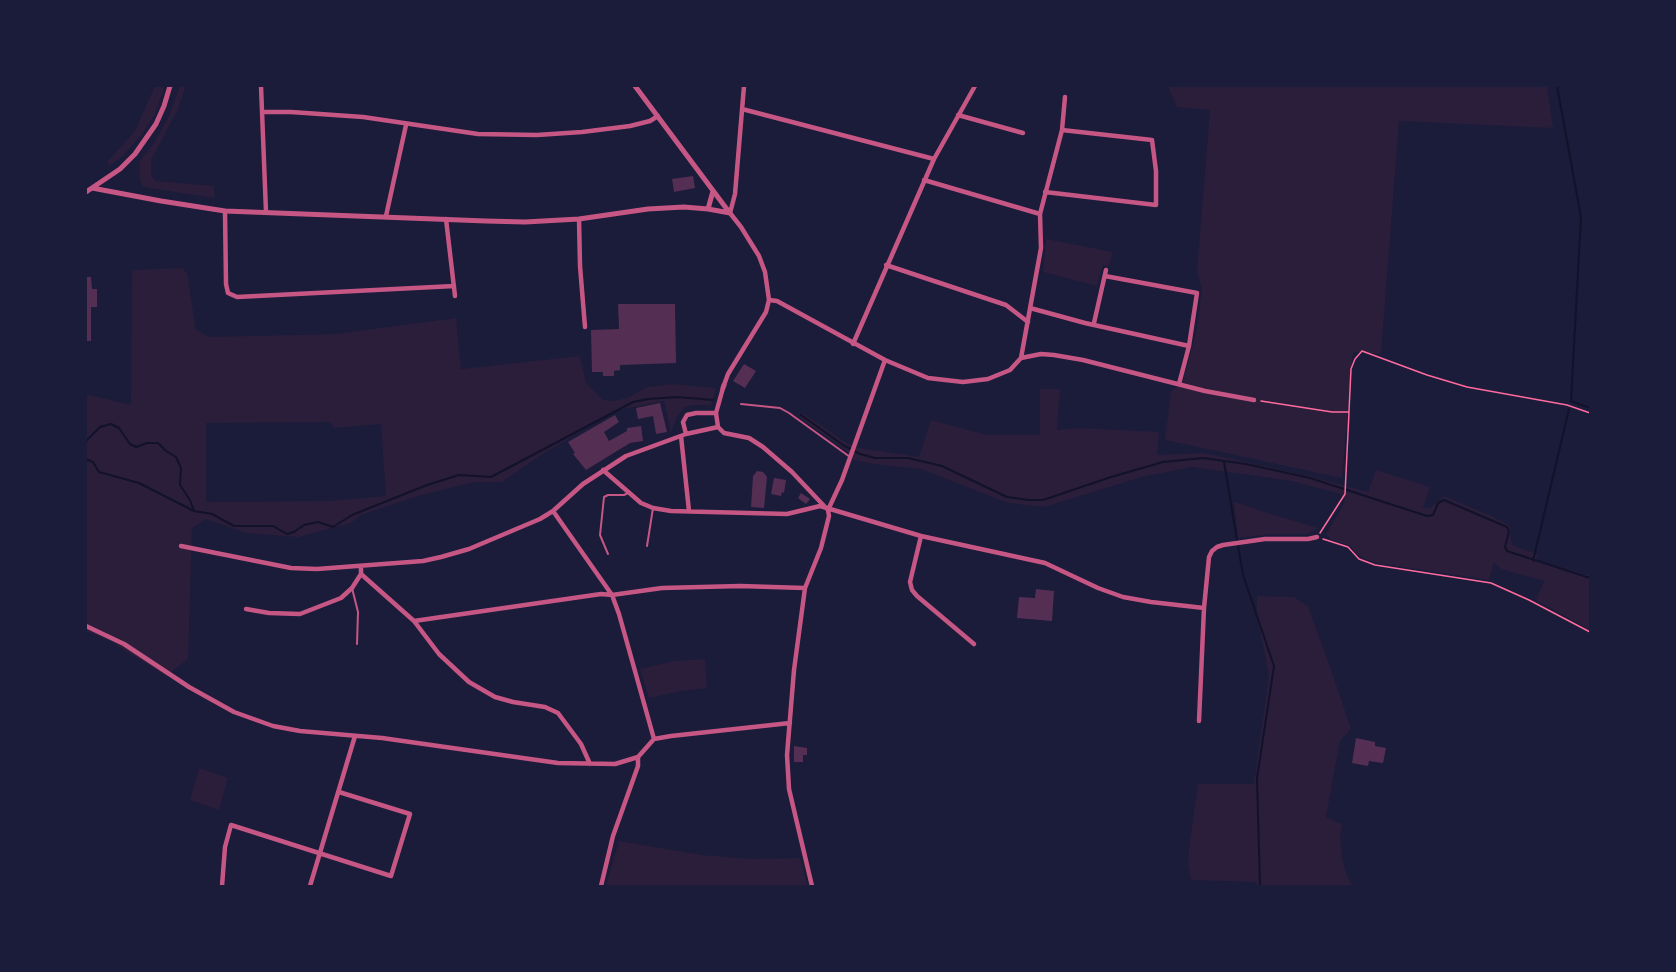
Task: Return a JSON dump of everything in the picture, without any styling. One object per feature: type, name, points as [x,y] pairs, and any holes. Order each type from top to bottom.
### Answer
[{"type":"street","points":[[86,192],[89,187],[120,169],[140,148],[165,106],[170,86]]},
{"type":"street","points":[[261,86],[266,212]]},
{"type":"street","points":[[635,86],[741,227],[759,256],[765,272],[769,300],[766,312],[728,374],[716,413],[718,427],[724,433],[749,438],[763,447],[792,472],[828,510]]},
{"type":"street","points":[[730,213],[735,194],[744,86]]},
{"type":"street","points":[[853,344],[924,180],[975,86]]},
{"type":"street","points":[[769,300],[777,301],[885,360],[928,378],[963,382],[988,379],[1010,370],[1021,358],[1041,248],[1040,213],[1062,130],[1065,97]]},
{"type":"street","points":[[742,109],[934,159]]},
{"type":"street","points":[[262,112],[325,114],[478,134],[537,135],[630,126],[650,121],[658,116]]},
{"type":"street","points":[[958,115],[1023,133]]},
{"type":"street","points":[[386,216],[406,125]]},
{"type":"street","points":[[1045,192],[1156,205],[1156,171],[1152,140],[1062,130]]},
{"type":"street","points":[[924,180],[1040,213]]},
{"type":"street","points":[[89,187],[225,211],[525,222],[579,219],[648,209],[684,207],[730,213]]},
{"type":"street","points":[[708,209],[713,191]]},
{"type":"street","points":[[225,211],[226,284],[228,293],[237,297],[454,286]]},
{"type":"street","points":[[446,219],[455,296]]},
{"type":"street","points":[[579,219],[585,327]]},
{"type":"street","points":[[886,265],[1006,305],[1028,322]]},
{"type":"street","points":[[1094,324],[1105,273],[1197,293],[1189,346],[1179,384]]},
{"type":"street","points":[[1030,308],[1085,323],[1189,346]]},
{"type":"street","points":[[1021,358],[1041,354],[1083,360],[1254,400]]},
{"type":"street","points":[[812,886],[789,789],[787,755],[794,670],[805,588],[821,548],[829,516],[828,510],[885,360]]},
{"type":"street","points":[[689,511],[683,422],[687,416],[696,413],[716,413]]},
{"type":"street","points":[[181,546],[291,568],[317,569],[423,561],[441,557],[540,519],[553,511],[583,484],[626,456],[683,435],[718,427]]},
{"type":"street","points":[[603,470],[640,503],[653,508],[787,514],[820,506],[921,536],[1044,563],[1098,588],[1124,597],[1204,608]]},
{"type":"street","points":[[553,511],[612,595],[654,739]]},
{"type":"street","points":[[921,536],[910,582],[912,590],[974,644]]},
{"type":"street","points":[[1199,721],[1204,608],[1209,556],[1217,547],[1237,543],[1265,539],[1294,540],[1317,537]]},
{"type":"street","points":[[246,609],[269,614],[300,614],[341,598],[352,588],[361,574],[361,566]]},
{"type":"street","points":[[361,574],[414,621],[434,648],[469,682],[495,697],[545,707],[558,713],[581,744],[590,764]]},
{"type":"street","points":[[414,621],[601,594],[612,595],[662,588],[709,586],[805,588]]},
{"type":"street","points":[[86,626],[124,644],[189,687],[243,716],[273,726],[300,731],[438,745],[558,763],[615,764],[638,757],[654,739],[671,735],[790,723]]},
{"type":"street","points":[[310,886],[355,736]]},
{"type":"street","points":[[601,886],[613,836],[638,766],[638,757]]},
{"type":"street","points":[[222,886],[225,847],[231,825],[391,876],[410,814],[339,792]]},
{"type":"lane","points":[[741,404],[780,408],[850,455]]},
{"type":"lane","points":[[608,554],[600,535],[604,497],[628,493]]},
{"type":"lane","points":[[647,546],[653,508]]},
{"type":"lane","points":[[352,588],[358,612],[357,644]]},
{"type":"path","points":[[1590,413],[1567,405],[1467,387],[1362,351],[1355,359],[1351,369],[1345,494],[1317,537],[1348,547],[1359,559],[1375,565],[1491,583],[1590,632]]},
{"type":"path","points":[[1254,400],[1332,412],[1349,412]]},
{"type":"shaded area","points":[[155,86],[165,86],[154,116],[122,157],[109,166],[107,162],[135,131]]},
{"type":"shaded area","points":[[180,86],[186,86],[178,109],[151,160],[151,176],[156,181],[214,186],[214,198],[143,187],[140,181],[140,161],[154,143],[168,118]]},
{"type":"shaded area","points":[[1168,86],[1547,86],[1553,128],[1399,121],[1381,354],[1353,352],[1342,478],[1165,440],[1171,391],[1182,384],[1196,333],[1202,289],[1197,271],[1210,110],[1177,107]]},
{"type":"shaded area","points":[[1046,239],[1113,252],[1109,266],[1103,265],[1097,286],[1043,272]]},
{"type":"shaded area","points":[[182,268],[187,273],[196,330],[210,337],[336,334],[456,318],[461,369],[580,356],[586,383],[603,400],[628,398],[647,387],[672,384],[716,388],[711,405],[685,407],[677,416],[671,433],[664,401],[618,410],[544,453],[502,482],[475,482],[418,496],[361,515],[351,523],[299,537],[246,533],[206,519],[192,528],[188,659],[166,676],[110,641],[86,631],[86,394],[131,405],[132,270]],"holes":[[[330,422],[334,428],[381,424],[386,496],[331,501],[206,502],[206,423]]]},
{"type":"shaded area","points":[[1040,389],[1060,389],[1057,430],[1080,428],[1159,432],[1157,455],[1205,453],[1309,476],[1368,492],[1376,470],[1430,487],[1423,508],[1430,508],[1444,496],[1509,525],[1512,545],[1537,554],[1536,560],[1590,576],[1590,630],[1536,600],[1544,581],[1501,569],[1494,562],[1489,580],[1377,563],[1365,559],[1355,553],[1351,546],[1332,540],[1326,534],[1345,500],[1340,494],[1292,481],[1192,467],[1142,477],[1044,507],[1024,505],[1005,502],[921,469],[854,460],[846,450],[800,418],[803,413],[848,444],[859,448],[919,457],[931,420],[987,435],[1040,435]]},
{"type":"shaded area","points":[[1234,502],[1318,528],[1307,534],[1271,534],[1238,538]]},
{"type":"shaded area","points":[[1257,596],[1294,597],[1308,606],[1351,729],[1340,741],[1326,817],[1342,824],[1340,837],[1342,857],[1347,876],[1353,886],[1257,886],[1256,882],[1191,880],[1188,864],[1189,848],[1198,784],[1254,784],[1269,676],[1257,613]]},
{"type":"shaded area","points":[[705,659],[707,688],[649,698],[640,669],[674,661]]},
{"type":"shaded area","points":[[199,768],[228,778],[219,810],[190,800]]},
{"type":"shaded area","points":[[619,841],[702,855],[751,859],[800,858],[808,886],[606,886]]},
{"type":"building","points":[[693,176],[695,188],[674,192],[672,179]]},
{"type":"building","points":[[86,277],[91,277],[92,289],[97,289],[97,307],[91,307],[91,341],[86,341]]},
{"type":"building","points":[[618,304],[675,304],[676,363],[620,365],[620,370],[614,371],[614,376],[603,376],[603,372],[592,372],[591,330],[619,329]]},
{"type":"building","points":[[744,364],[756,371],[745,388],[733,381]]},
{"type":"building","points":[[660,403],[667,432],[656,434],[653,416],[638,419],[636,408]]},
{"type":"building","points":[[615,415],[619,422],[604,432],[609,441],[627,431],[627,428],[641,426],[643,441],[630,443],[586,470],[573,454],[575,453],[568,442]]},
{"type":"building","points":[[757,471],[763,472],[767,477],[764,508],[751,507],[753,476]]},
{"type":"building","points":[[774,478],[786,480],[784,493],[782,492],[781,496],[771,494]]},
{"type":"building","points":[[801,493],[810,499],[806,504],[798,498]]},
{"type":"building","points":[[1036,589],[1054,591],[1052,621],[1017,618],[1019,597],[1035,598]]},
{"type":"building","points":[[1356,738],[1375,742],[1375,746],[1386,748],[1383,763],[1369,761],[1368,766],[1352,763]]},
{"type":"building","points":[[794,746],[807,748],[807,755],[803,755],[803,762],[794,762]]},
{"type":"waterway","points":[[1557,86],[1581,217],[1571,401],[1590,408]]},
{"type":"waterway","points":[[86,459],[93,462],[99,472],[139,483],[194,511],[212,514],[234,526],[273,526],[287,534],[304,525],[318,522],[333,527],[352,515],[427,485],[459,475],[491,477],[633,402],[677,397],[713,400]]},
{"type":"waterway","points":[[1533,561],[1569,409]]},
{"type":"waterway","points":[[801,415],[843,445],[860,454],[875,458],[908,458],[942,466],[1007,497],[1028,500],[1043,500],[1163,462],[1203,458],[1246,464],[1310,478],[1427,516],[1433,515],[1438,503],[1444,500],[1507,527],[1509,532],[1505,547],[1507,551],[1590,578]]},
{"type":"waterway","points":[[86,441],[100,427],[111,424],[119,428],[130,444],[136,447],[147,443],[158,443],[176,457],[181,468],[180,485],[194,511]]},
{"type":"waterway","points":[[1224,462],[1243,575],[1274,666],[1257,778],[1260,886]]}]
